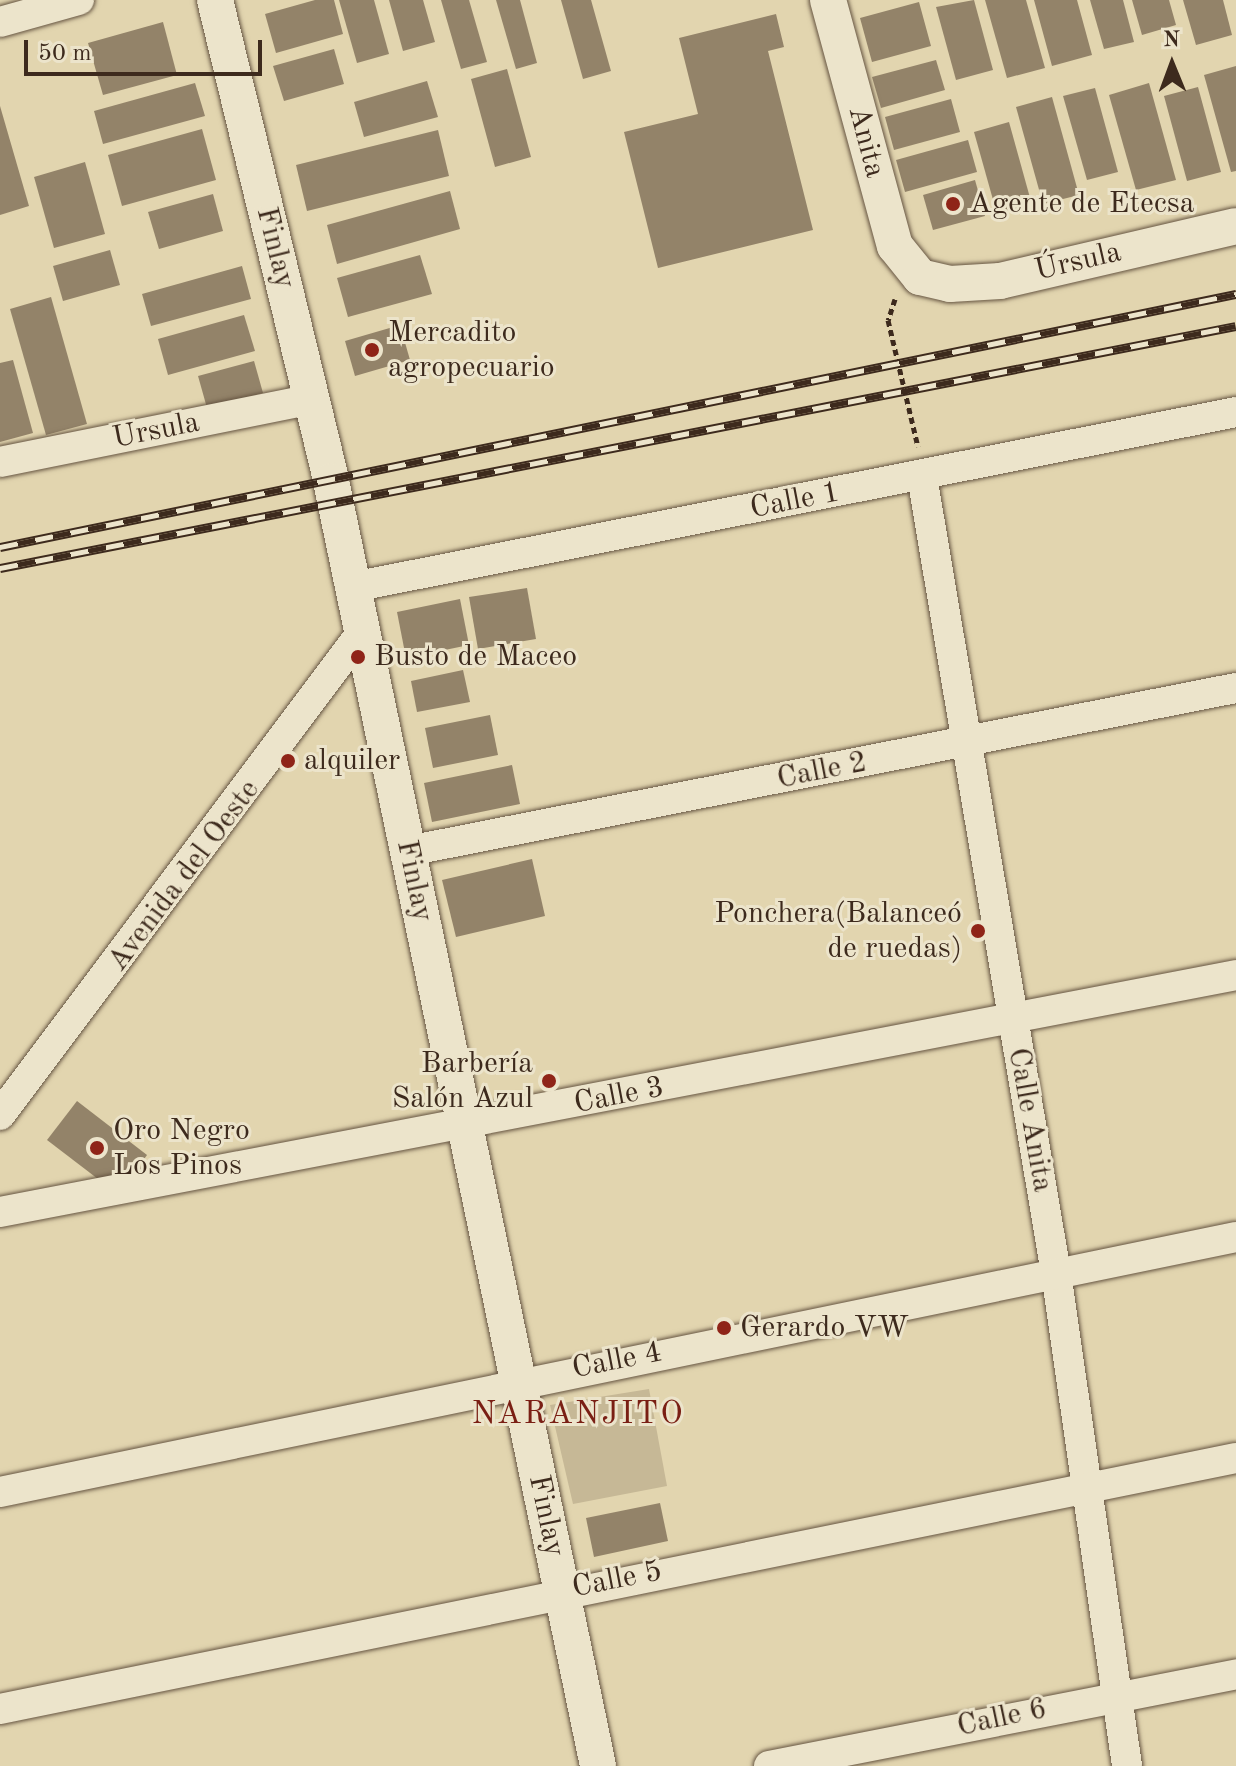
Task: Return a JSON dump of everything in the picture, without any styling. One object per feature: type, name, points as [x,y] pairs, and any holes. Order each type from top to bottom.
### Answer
[{"type":"street","points":[[0,22],[79,0]]},
{"type":"street","name":"Finlay","points":[[215,0],[312,399],[353,587],[468,1125],[517,1382],[598,1766]]},
{"type":"street","name":"Anita","points":[[828,0],[895,246],[920,277]]},
{"type":"street","name":"Úrsula","points":[[920,277],[950,284],[1000,281],[1236,226]]},
{"type":"street","name":"Ursula","points":[[0,462],[312,399]]},
{"type":"street","name":"Calle 1","points":[[353,587],[1236,412]]},
{"type":"street","name":"Calle Anita","points":[[923,475],[1056,1273],[1127,1766]]},
{"type":"street","name":"Avenida del Oeste","points":[[0,1115],[362,632]]},
{"type":"street","name":"Calle 2","points":[[408,851],[1236,688]]},
{"type":"street","name":"Calle 3","points":[[0,1212],[468,1125],[1236,975]]},
{"type":"street","name":"Calle 4","points":[[0,1492],[517,1382],[1236,1237]]},
{"type":"street","name":"Calle 5","points":[[0,1709],[562,1591],[1236,1458]]},
{"type":"street","name":"Calle 6","points":[[769,1766],[1117,1694],[1236,1674]]},
{"type":"path","points":[[920,277],[899,294],[888,320],[923,475]]},
{"type":"shaded area","points":[[649,1389],[667,1486],[573,1504],[550,1405]]},
{"type":"building","points":[[315,0],[334,0],[343,34],[276,53],[265,14]]},
{"type":"building","points":[[339,0],[374,0],[389,54],[357,63]]},
{"type":"building","points":[[389,0],[423,0],[435,42],[403,51]]},
{"type":"building","points":[[441,0],[469,0],[487,62],[461,69]]},
{"type":"building","points":[[496,0],[520,0],[537,63],[516,69]]},
{"type":"building","points":[[561,0],[591,0],[611,71],[583,79]]},
{"type":"building","points":[[974,0],[993,70],[956,80],[936,7]]},
{"type":"building","points":[[985,0],[1026,0],[1045,68],[1007,78]]},
{"type":"building","points":[[1034,0],[1077,0],[1092,55],[1052,66]]},
{"type":"building","points":[[1090,0],[1123,0],[1134,42],[1104,49]]},
{"type":"building","points":[[1132,0],[1169,0],[1176,25],[1142,35]]},
{"type":"building","points":[[1183,0],[1223,0],[1232,35],[1196,45]]},
{"type":"building","points":[[919,2],[931,46],[872,62],[860,18]]},
{"type":"building","points":[[776,14],[784,47],[768,51],[813,230],[658,268],[624,132],[698,114],[679,38]]},
{"type":"building","points":[[163,22],[177,75],[103,95],[88,43]]},
{"type":"building","points":[[334,49],[344,84],[284,101],[273,66]]},
{"type":"building","points":[[936,60],[945,90],[881,108],[872,77]]},
{"type":"building","points":[[1236,66],[1236,171],[1231,172],[1204,75]]},
{"type":"building","points":[[507,69],[531,157],[495,167],[471,79]]},
{"type":"building","points":[[427,81],[438,117],[364,137],[354,102]]},
{"type":"building","points":[[195,83],[205,116],[103,144],[94,111]]},
{"type":"building","points":[[1149,83],[1176,180],[1136,190],[1109,95]]},
{"type":"building","points":[[1198,87],[1221,172],[1187,181],[1164,96]]},
{"type":"building","points":[[1095,88],[1118,172],[1087,180],[1063,96]]},
{"type":"building","points":[[1052,97],[1079,195],[1043,204],[1016,107]]},
{"type":"building","points":[[951,99],[960,132],[894,150],[885,117]]},
{"type":"building","points":[[0,106],[29,206],[0,215]]},
{"type":"building","points":[[1009,122],[1032,205],[997,214],[974,132]]},
{"type":"building","points":[[202,129],[216,180],[122,206],[108,155]]},
{"type":"building","points":[[438,130],[449,176],[307,211],[296,165]]},
{"type":"building","points":[[968,140],[977,172],[905,192],[896,160]]},
{"type":"building","points":[[85,162],[105,234],[54,248],[34,177]]},
{"type":"building","points":[[975,180],[985,216],[933,230],[923,195]]},
{"type":"building","points":[[450,191],[460,229],[337,264],[327,225]]},
{"type":"building","points":[[213,194],[223,231],[159,249],[148,212]]},
{"type":"building","points":[[110,250],[120,285],[63,301],[53,266]]},
{"type":"building","points":[[420,255],[432,294],[348,317],[337,278]]},
{"type":"building","points":[[242,266],[251,299],[151,326],[142,294]]},
{"type":"building","points":[[51,297],[87,424],[46,435],[10,309]]},
{"type":"building","points":[[244,315],[255,351],[168,375],[158,339]]},
{"type":"building","points":[[400,325],[410,360],[355,376],[345,341]]},
{"type":"building","points":[[13,360],[33,433],[0,442],[0,363]]},
{"type":"building","points":[[254,361],[263,393],[207,408],[198,376]]},
{"type":"building","points":[[527,588],[536,639],[478,649],[469,597]]},
{"type":"building","points":[[460,599],[469,645],[406,658],[397,612]]},
{"type":"building","points":[[463,670],[470,702],[417,712],[411,681]]},
{"type":"building","points":[[490,715],[498,755],[433,768],[425,728]]},
{"type":"building","points":[[512,765],[520,804],[432,822],[424,783]]},
{"type":"building","points":[[532,859],[545,916],[456,937],[442,880]]},
{"type":"building","name":"Oro Negro Los Pinos","points":[[77,1101],[147,1155],[135,1172],[98,1179],[47,1140]]},
{"type":"building","points":[[660,1503],[668,1541],[594,1557],[586,1518]]},
{"type":"railway","points":[[0,547],[1236,294]]},
{"type":"railway","points":[[0,568],[1236,326]]},
{"type":"place","name":"Agente de Etecsa","points":[[953,204]]},
{"type":"place","name":"Mercadito agropecuario","points":[[372,350]]},
{"type":"place","name":"Busto de Maceo","points":[[358,657]]},
{"type":"place","name":"alquiler","points":[[288,761]]},
{"type":"place","name":"Ponchera(Balanceó de ruedas)","points":[[978,931]]},
{"type":"place","name":"Barbería Salón Azul","points":[[549,1081]]},
{"type":"place","name":"Oro Negro Los Pinos","points":[[97,1148]]},
{"type":"place","name":"Gerardo VW","points":[[724,1328]]},
{"type":"district","name":"NARANJITO","points":[[578,1415]]}]
